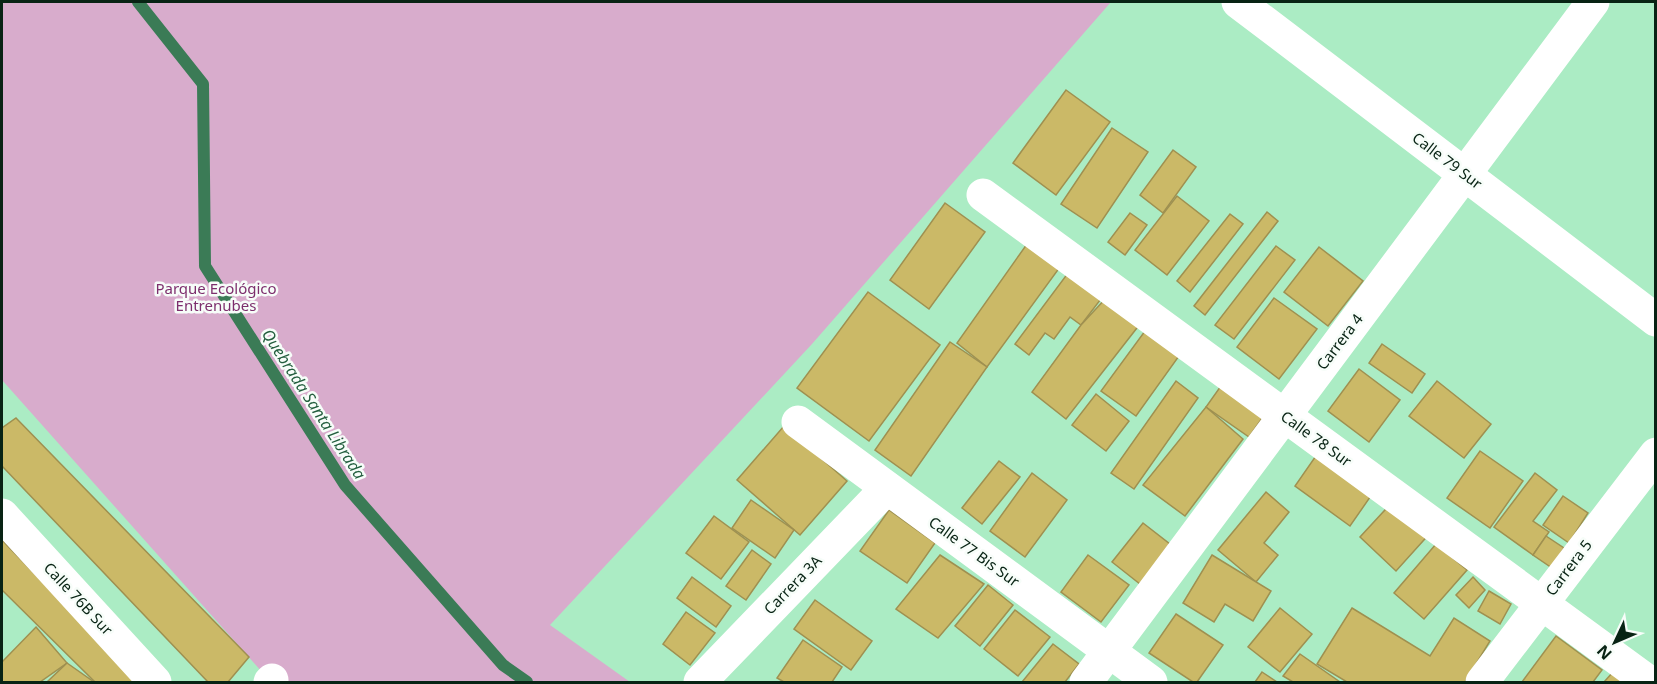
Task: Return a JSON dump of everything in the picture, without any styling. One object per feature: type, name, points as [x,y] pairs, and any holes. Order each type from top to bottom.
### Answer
[{"type":"street","name":"Calle 79 Sur","points":[[1238,2],[1656,320]]},
{"type":"street","name":"Carrera 4","points":[[1086,682],[1593,2]]},
{"type":"street","name":"Calle 78 Sur","points":[[983,195],[1649,682]]},
{"type":"street","name":"Calle 77 Bis Sur","points":[[798,422],[1151,682]]},
{"type":"street","name":"Carrera 5","points":[[1482,682],[1656,454]]},
{"type":"street","name":"Carrera 3A","points":[[700,682],[887,488]]},
{"type":"street","name":"Calle 76B Sur","points":[[2,515],[155,682]]},
{"type":"green space","name":"Parque Ecológico Entrenubes","points":[[2,2],[1111,2],[812,344],[550,625],[630,682],[271,682],[2,380]]},
{"type":"building","points":[[1066,90],[1110,122],[1056,195],[1013,163]]},
{"type":"building","points":[[1112,128],[1148,152],[1097,228],[1061,204]]},
{"type":"building","points":[[1173,150],[1196,167],[1163,213],[1140,195]]},
{"type":"building","points":[[1177,196],[1209,221],[1167,275],[1135,250]]},
{"type":"building","points":[[945,203],[985,232],[929,309],[890,280]]},
{"type":"building","points":[[1267,212],[1278,221],[1205,315],[1194,306]]},
{"type":"building","points":[[1130,213],[1147,225],[1125,255],[1108,242]]},
{"type":"building","points":[[1230,214],[1243,224],[1190,292],[1177,281]]},
{"type":"building","points":[[1027,244],[1060,267],[987,367],[957,343]]},
{"type":"building","points":[[1276,246],[1295,260],[1234,339],[1215,325]]},
{"type":"building","points":[[1319,247],[1363,281],[1328,326],[1284,292]]},
{"type":"building","points":[[1071,269],[1104,295],[1081,325],[1070,317],[1054,339],[1045,333],[1029,355],[1015,344]]},
{"type":"building","points":[[868,292],[940,345],[869,441],[797,388]]},
{"type":"building","points":[[1107,297],[1140,324],[1066,419],[1032,392],[1081,325]]},
{"type":"building","points":[[1274,298],[1317,329],[1279,379],[1237,347]]},
{"type":"building","points":[[1145,331],[1179,356],[1136,416],[1101,391]]},
{"type":"building","points":[[950,342],[987,367],[911,476],[875,450]]},
{"type":"building","points":[[1382,344],[1425,374],[1412,393],[1369,363]]},
{"type":"building","points":[[1359,369],[1400,400],[1369,442],[1328,411]]},
{"type":"building","points":[[1176,381],[1198,398],[1134,489],[1111,473]]},
{"type":"building","points":[[1437,381],[1491,424],[1464,458],[1409,416]]},
{"type":"building","points":[[1223,383],[1265,414],[1249,437],[1206,407]]},
{"type":"building","points":[[1096,394],[1129,421],[1106,451],[1072,425]]},
{"type":"building","points":[[1206,407],[1243,439],[1185,516],[1143,485]]},
{"type":"building","points":[[16,418],[249,657],[228,682],[208,682],[2,466],[2,428]]},
{"type":"building","points":[[784,426],[847,481],[800,535],[737,480]]},
{"type":"building","points":[[1320,450],[1375,490],[1350,526],[1295,486]]},
{"type":"building","points":[[1480,451],[1523,481],[1490,528],[1447,498]]},
{"type":"building","points":[[999,461],[1020,477],[982,524],[962,508]]},
{"type":"building","points":[[1032,473],[1067,500],[1025,557],[990,531]]},
{"type":"building","points":[[1535,473],[1557,490],[1533,521],[1549,532],[1533,555],[1494,527]]},
{"type":"building","points":[[1266,492],[1289,512],[1264,543],[1278,555],[1256,582],[1218,550]]},
{"type":"building","points":[[1563,496],[1588,513],[1569,543],[1543,525]]},
{"type":"building","points":[[1396,498],[1432,531],[1396,571],[1360,537]]},
{"type":"building","points":[[751,500],[794,530],[775,558],[732,528]]},
{"type":"building","points":[[889,510],[935,543],[907,583],[860,551]]},
{"type":"building","points":[[714,516],[749,542],[721,579],[686,553]]},
{"type":"building","points":[[1143,523],[1175,548],[1145,588],[1112,562]]},
{"type":"building","points":[[1546,536],[1564,548],[1552,568],[1533,555]]},
{"type":"building","points":[[2,540],[139,682],[95,682],[2,590]]},
{"type":"building","points":[[1436,544],[1467,570],[1424,619],[1394,593]]},
{"type":"building","points":[[752,550],[771,564],[746,600],[726,586]]},
{"type":"building","points":[[940,555],[984,584],[938,638],[896,609]]},
{"type":"building","points":[[1088,555],[1129,585],[1101,622],[1061,592]]},
{"type":"building","points":[[1212,555],[1271,591],[1253,621],[1225,604],[1214,622],[1183,603]]},
{"type":"building","points":[[692,577],[731,606],[716,627],[677,598]]},
{"type":"building","points":[[1473,577],[1485,590],[1469,608],[1456,595]]},
{"type":"building","points":[[988,585],[1013,605],[980,646],[955,626]]},
{"type":"building","points":[[1489,591],[1511,604],[1500,624],[1478,611]]},
{"type":"building","points":[[815,600],[872,641],[851,670],[794,629]]},
{"type":"building","points":[[1280,608],[1312,634],[1280,672],[1248,647]]},
{"type":"building","points":[[1352,608],[1430,656],[1454,618],[1490,641],[1465,682],[1347,682],[1317,664]]},
{"type":"building","points":[[1015,610],[1050,637],[1018,676],[984,649]]},
{"type":"building","points":[[686,612],[715,633],[690,665],[663,644]]},
{"type":"building","points":[[1176,614],[1223,645],[1197,682],[1193,682],[1149,653]]},
{"type":"building","points":[[36,627],[67,663],[40,682],[2,682],[2,662]]},
{"type":"building","points":[[1556,636],[1602,670],[1593,682],[1522,682]]},
{"type":"building","points":[[803,640],[842,667],[832,682],[784,682],[777,678]]},
{"type":"building","points":[[1053,644],[1079,664],[1065,682],[1022,682]]},
{"type":"building","points":[[1300,654],[1340,682],[1293,682],[1283,676]]},
{"type":"building","points":[[67,663],[94,682],[47,682]]},
{"type":"building","points":[[1262,672],[1277,682],[1255,682]]},
{"type":"building","points":[[1613,672],[1627,682],[1604,682]]},
{"type":"waterway","name":"Quebrada Santa Librada","points":[[138,2],[203,84],[205,266],[345,485],[503,665],[527,682]]}]
